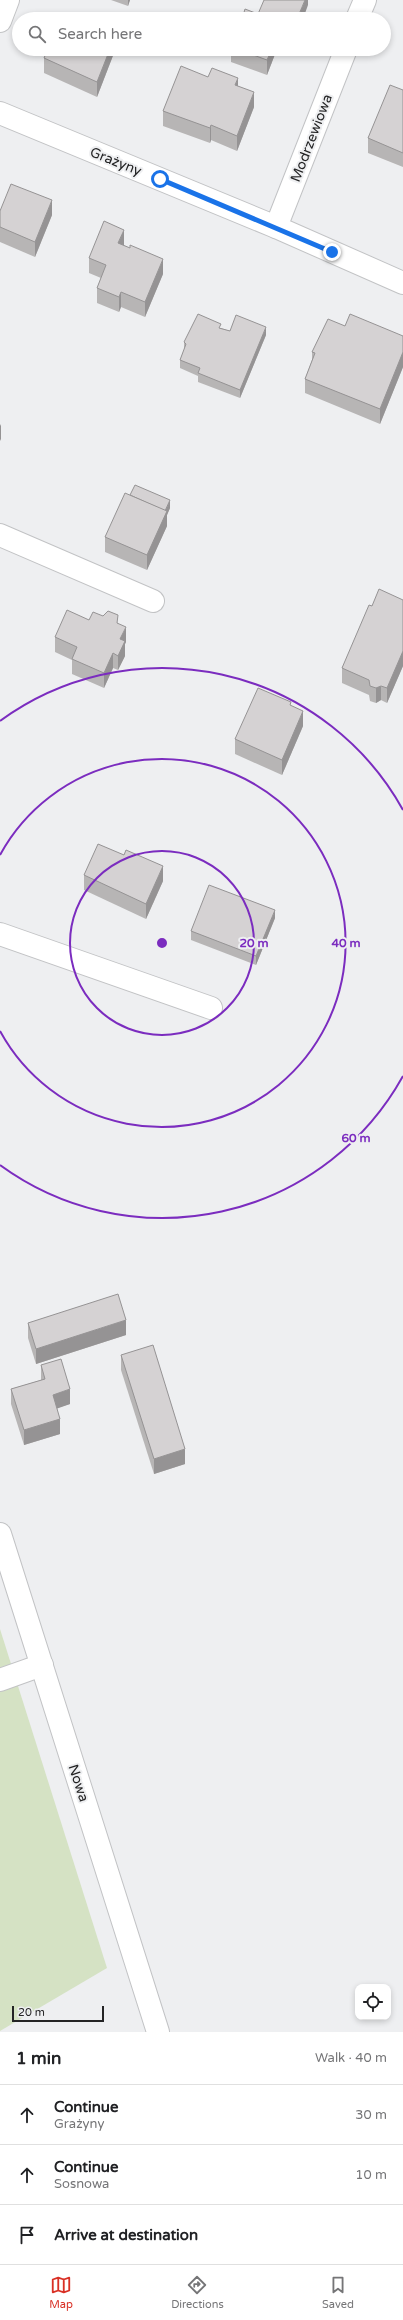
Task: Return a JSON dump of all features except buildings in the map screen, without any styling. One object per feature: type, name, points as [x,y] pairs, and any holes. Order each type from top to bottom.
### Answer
[{"type":"street","points":[[0,21],[8,0]]},
{"type":"street","points":[[360,12],[365,0]]},
{"type":"street","name":"Modrzewiowa","points":[[276,227],[343,56]]},
{"type":"street","name":"Grażyny","points":[[0,113],[276,227],[403,282]]},
{"type":"street","points":[[0,535],[153,601]]},
{"type":"street","points":[[0,934],[211,1008]]},
{"type":"street","name":"Nowa","points":[[0,1534],[158,2032]]},
{"type":"street","points":[[0,1680],[42,1665]]},
{"type":"green space","points":[[0,1629],[107,1968],[0,2031]]},
{"type":"route","points":[[160,179],[332,252]]}]
